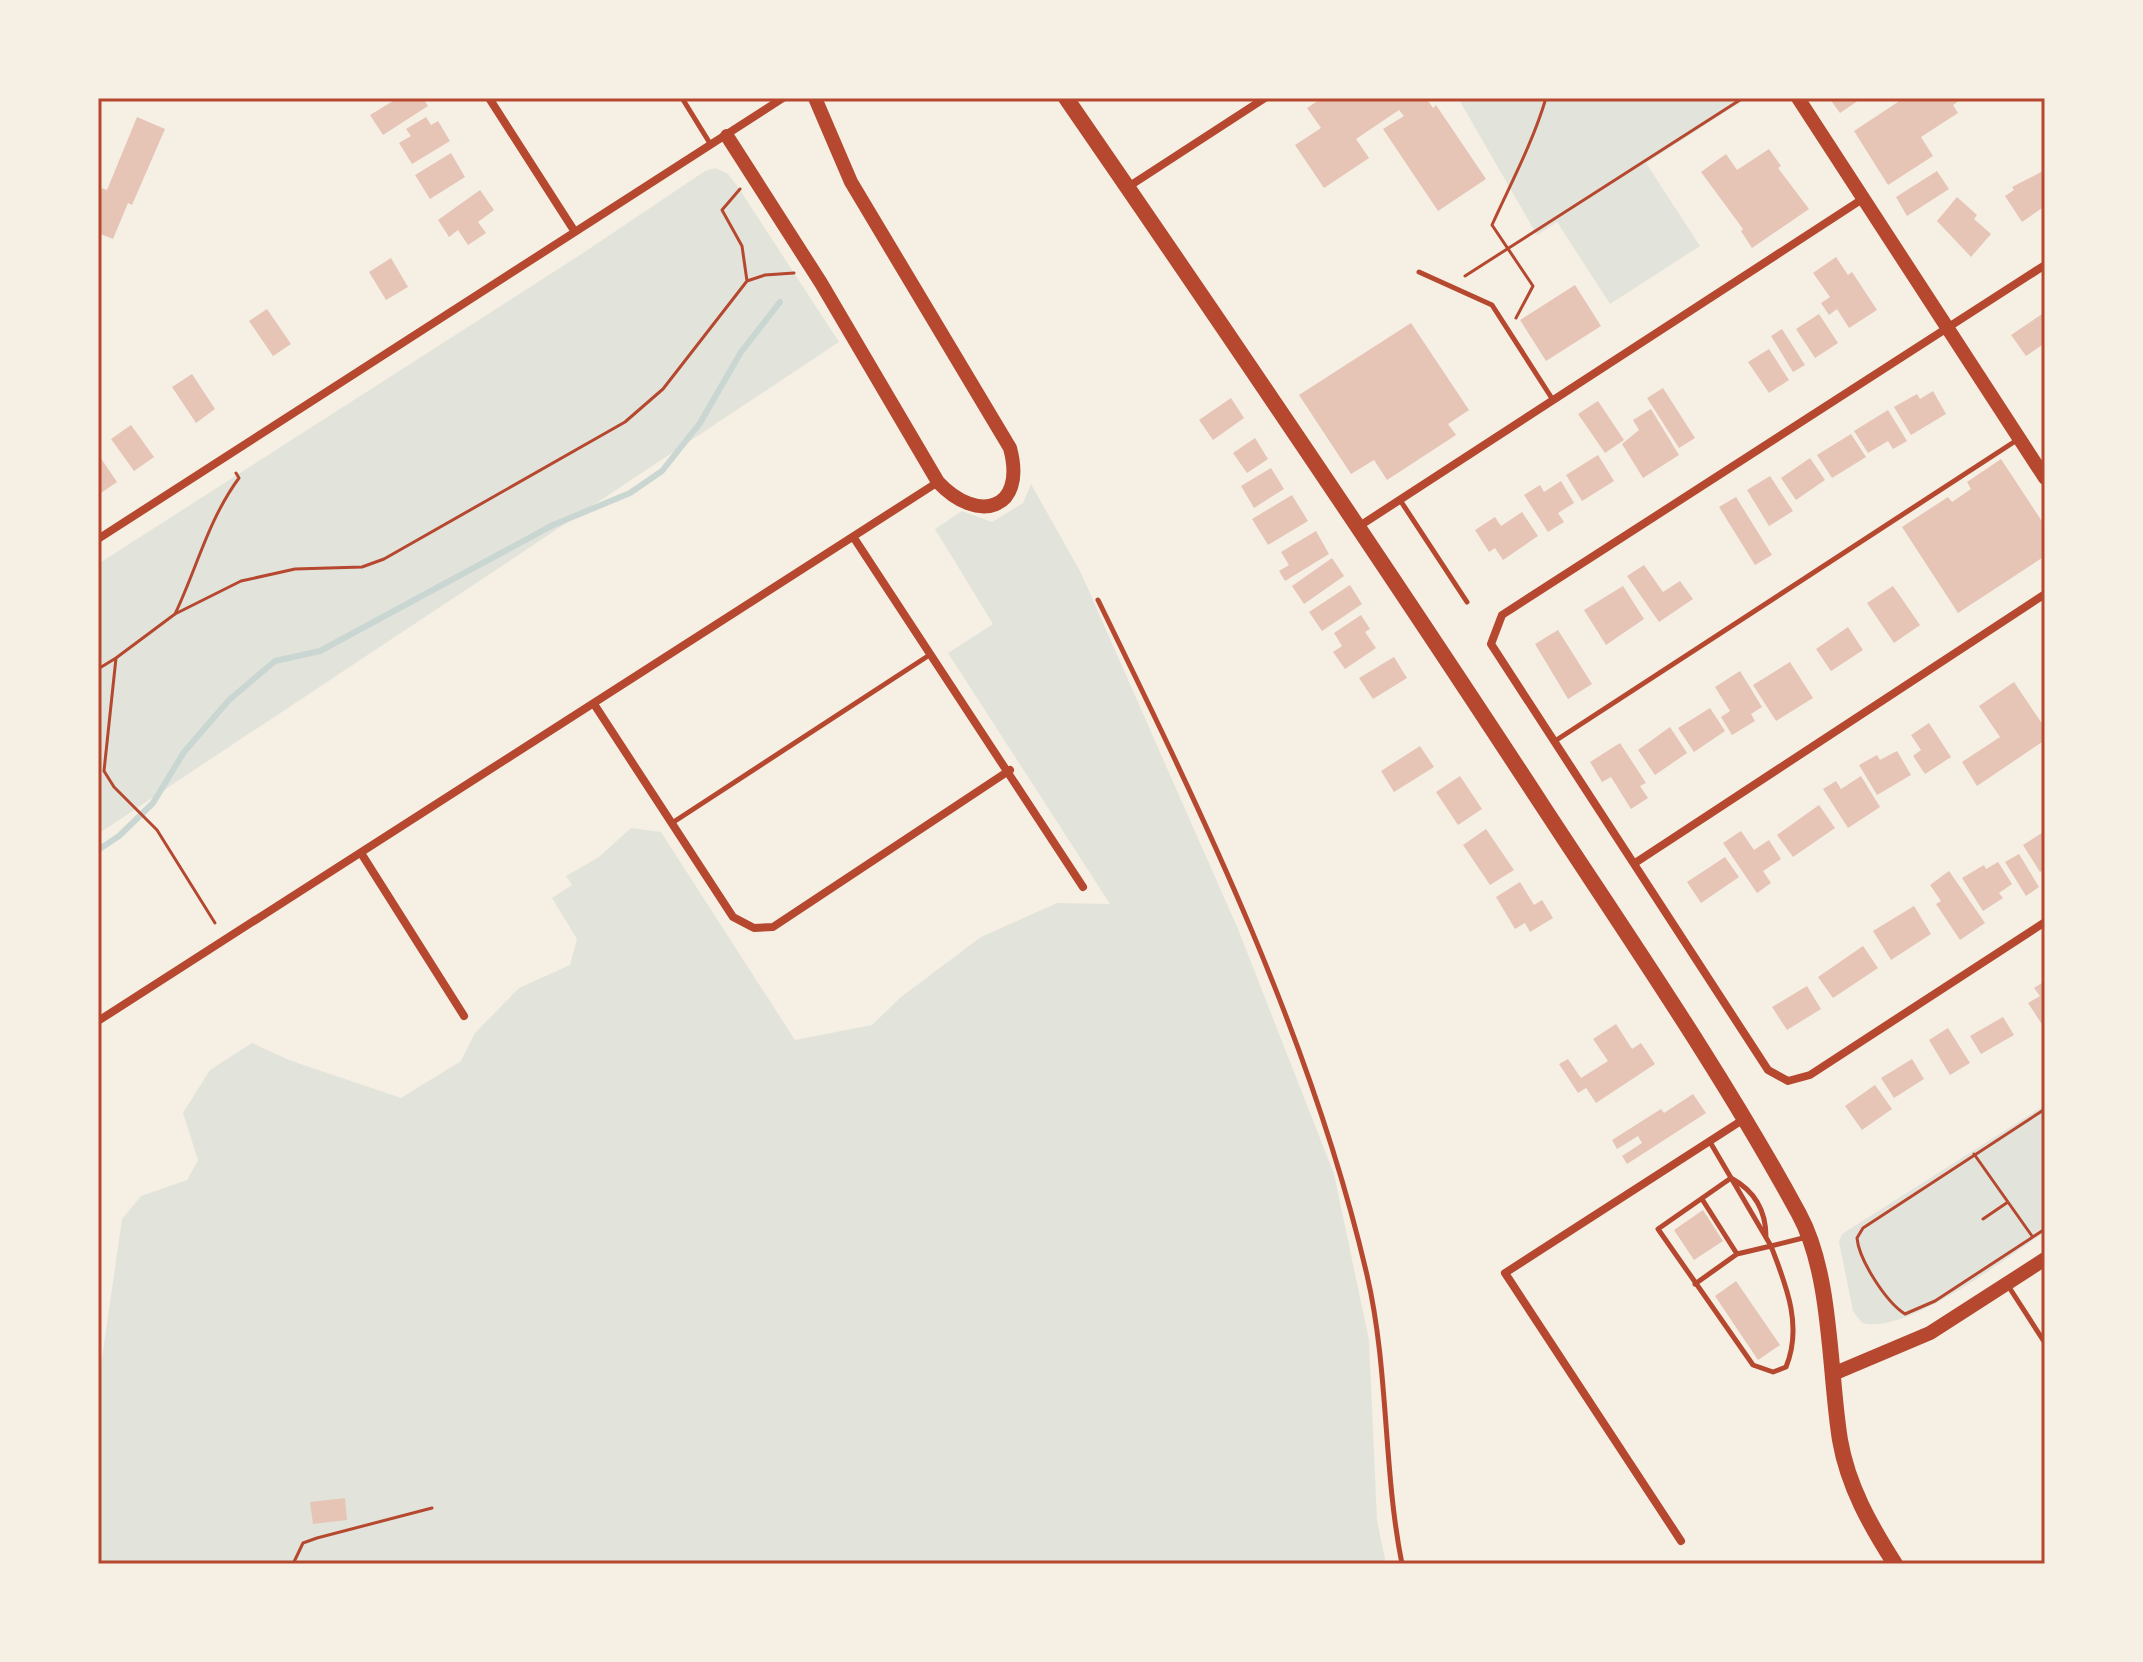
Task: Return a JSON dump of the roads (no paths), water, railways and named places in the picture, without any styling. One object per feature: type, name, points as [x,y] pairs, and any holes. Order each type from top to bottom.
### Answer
[{"type":"main road","points":[[1066,98],[1469,692],[1744,1119],[1802,1219],[1826,1313],[1840,1442],[1852,1486],[1872,1529],[1895,1564]]},
{"type":"street","points":[[489,98],[575,232]]},
{"type":"street","points":[[98,539],[783,98]]},
{"type":"street","points":[[1128,187],[1265,98]]},
{"type":"street","points":[[1798,98],[2045,478]]},
{"type":"street","points":[[727,136],[821,283],[938,482],[953,499],[972,506],[993,506],[1011,493],[1016,471],[1010,448],[851,182],[818,105]]},
{"type":"street","points":[[1356,528],[1864,198]]},
{"type":"street","points":[[2045,265],[1502,615],[1491,644],[1768,1070],[1788,1081],[1810,1075],[2045,922]]},
{"type":"street","points":[[98,1021],[938,482]]},
{"type":"street","points":[[854,538],[1010,770],[1083,887]]},
{"type":"street","points":[[1635,863],[2045,594]]},
{"type":"street","points":[[594,704],[733,917],[754,928],[773,927],[1010,770]]},
{"type":"street","points":[[361,853],[464,1016]]},
{"type":"street","points":[[1681,1541],[1505,1273],[1744,1119]]},
{"type":"street","points":[[1833,1374],[1930,1333],[2045,1259]]},
{"type":"lane","points":[[682,98],[711,146]]},
{"type":"lane","points":[[1419,272],[1492,305],[1553,401]]},
{"type":"lane","points":[[1555,741],[2019,439]]},
{"type":"lane","points":[[1400,500],[1467,602]]},
{"type":"lane","points":[[1098,600],[1193,794],[1269,976],[1340,1172],[1377,1330],[1392,1513],[1402,1564]]},
{"type":"lane","points":[[672,823],[932,653]]},
{"type":"lane","points":[[1709,1141],[1731,1178],[1766,1237],[1771,1246],[1789,1294],[1794,1327],[1786,1367],[1773,1372],[1753,1365],[1658,1229],[1731,1178]]},
{"type":"lane","points":[[1731,1178],[1745,1186],[1766,1215],[1766,1237]]},
{"type":"lane","points":[[1702,1199],[1737,1254]]},
{"type":"lane","points":[[1695,1284],[1737,1254],[1807,1237]]},
{"type":"lane","points":[[2007,1283],[2045,1343]]},
{"type":"waterway","points":[[98,850],[119,836],[153,803],[184,752],[229,700],[275,661],[320,651],[553,525],[630,493],[662,471],[700,423],[741,352],[780,302]]}]
